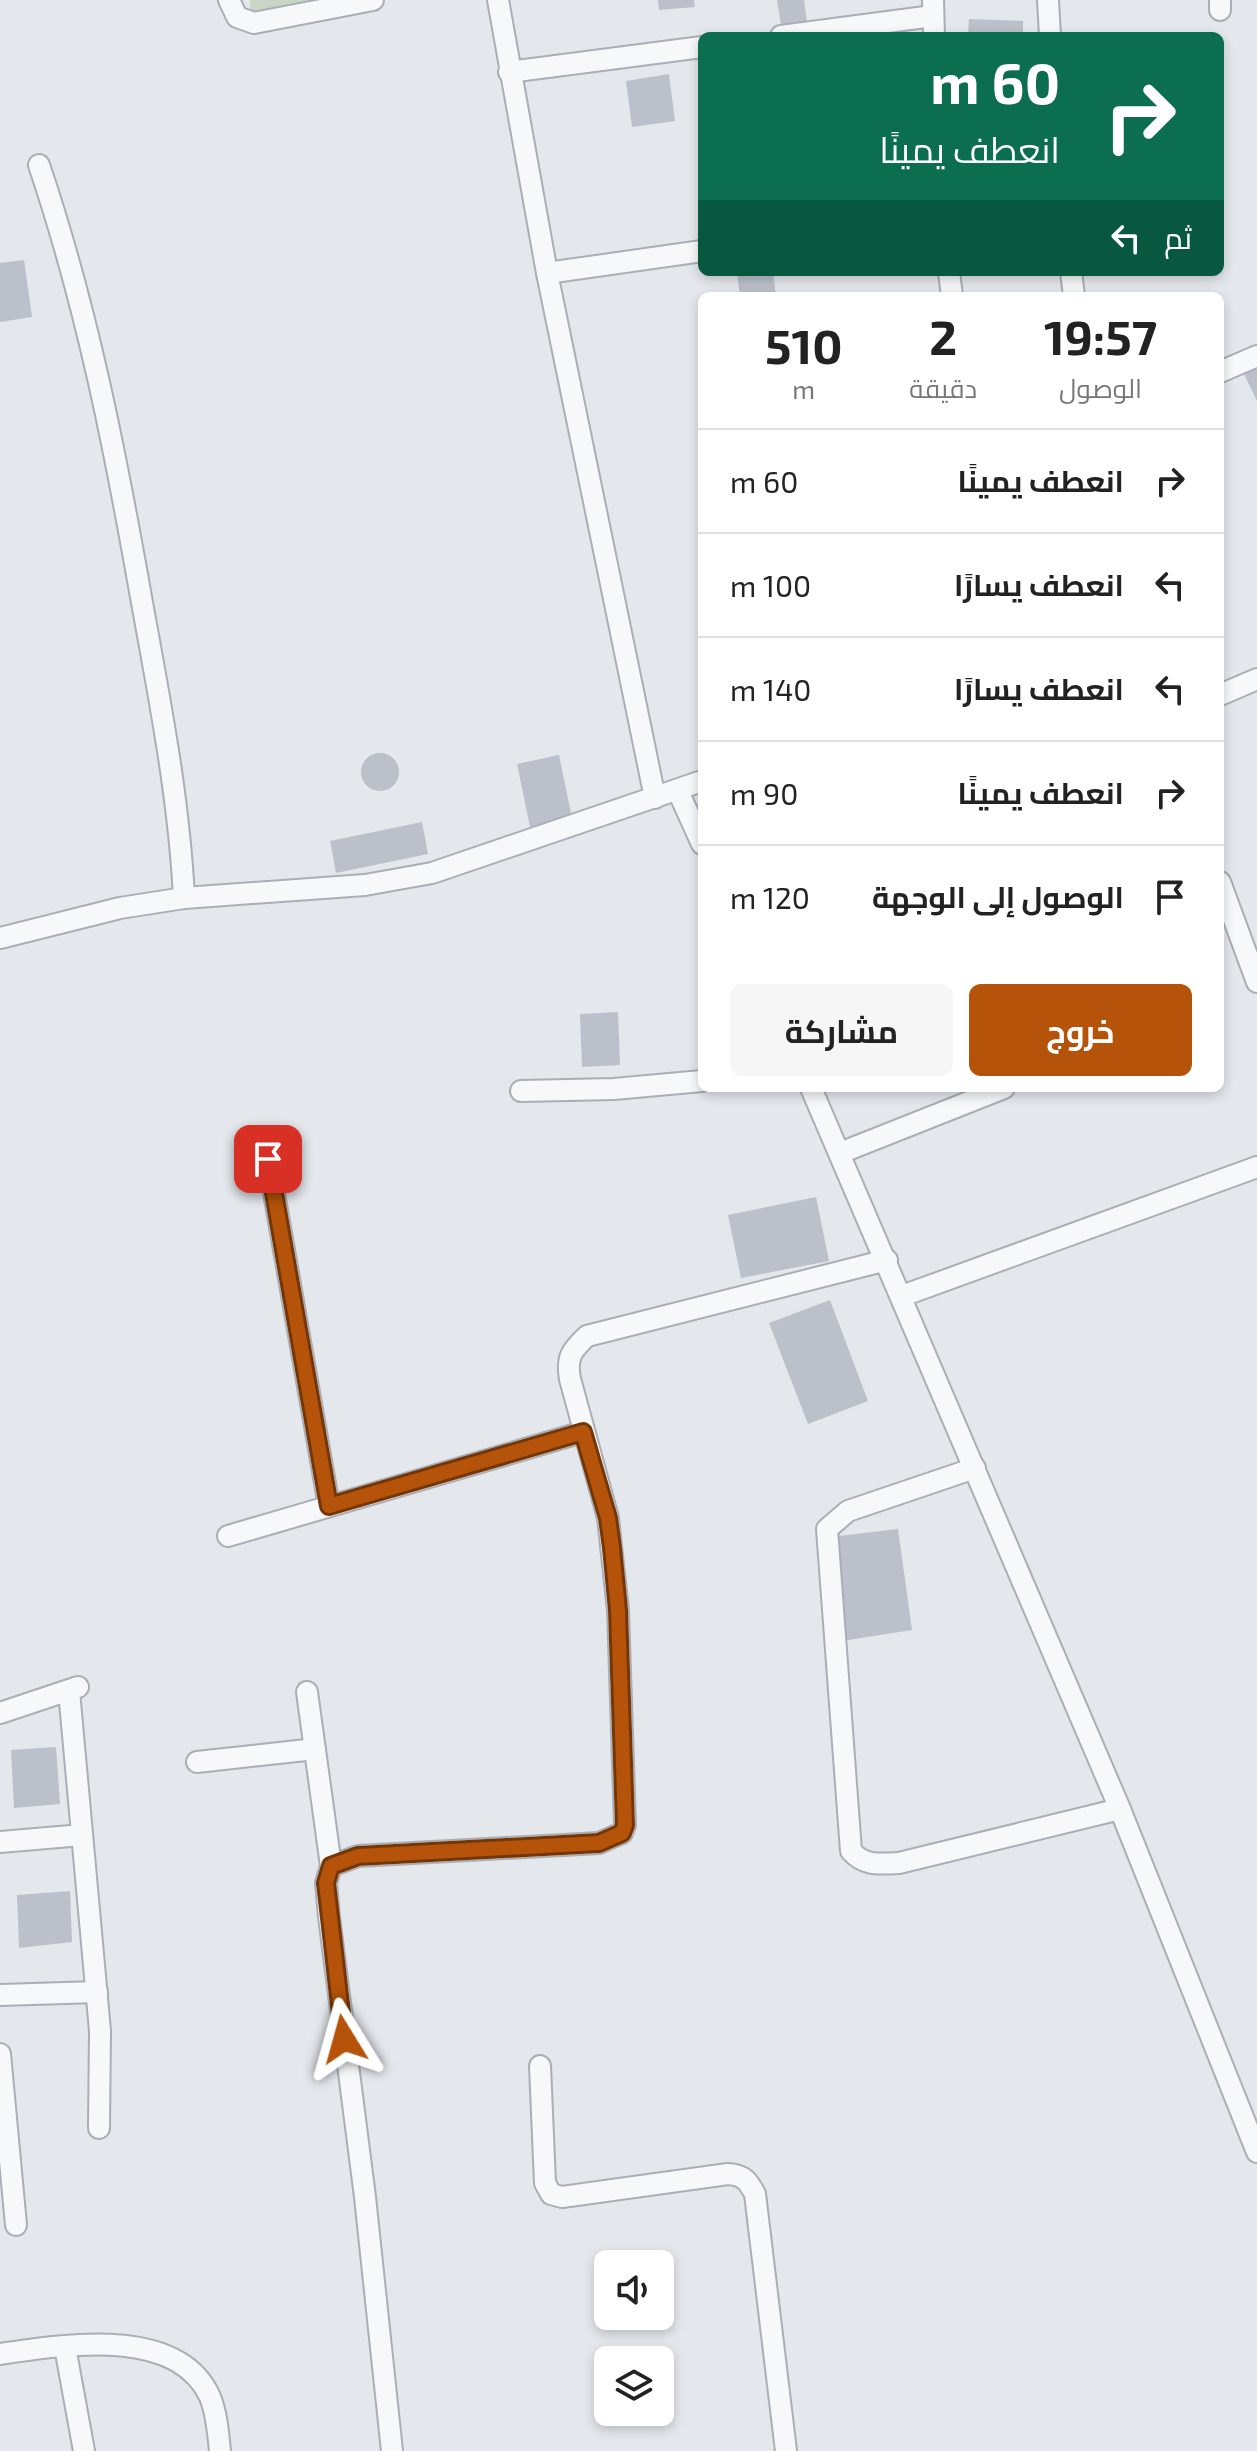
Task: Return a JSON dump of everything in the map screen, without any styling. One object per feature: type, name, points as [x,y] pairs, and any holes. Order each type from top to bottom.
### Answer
[{"type":"street","points":[[229,0],[237,17],[254,23],[373,0]]},
{"type":"street","points":[[498,0],[547,273],[655,798]]},
{"type":"street","points":[[1048,0],[1050,32]]},
{"type":"street","points":[[813,32],[933,17]]},
{"type":"street","points":[[509,72],[698,48]]},
{"type":"street","points":[[39,165],[84,313],[110,424],[173,773],[184,898]]},
{"type":"street","points":[[547,273],[698,252]]},
{"type":"street","points":[[1224,370],[1257,356]]},
{"type":"street","points":[[1224,693],[1257,679]]},
{"type":"street","points":[[0,938],[120,908],[184,898],[278,894],[408,878],[698,783]]},
{"type":"street","points":[[678,791],[698,835]]},
{"type":"street","points":[[1224,893],[1257,982]]},
{"type":"street","points":[[521,1091],[614,1089],[698,1081]]},
{"type":"street","points":[[813,1092],[1120,1809],[1257,2152]]},
{"type":"street","points":[[840,1153],[994,1092]]},
{"type":"street","points":[[268,1159],[329,1506]]},
{"type":"street","points":[[902,1296],[1257,1167]]},
{"type":"street","points":[[331,1866],[358,1856],[599,1843],[622,1833],[625,1825],[618,1610],[608,1518],[583,1432],[567,1362],[570,1352],[587,1336],[887,1260]]},
{"type":"street","points":[[228,1536],[583,1432]]},
{"type":"street","points":[[975,1468],[848,1511],[827,1529],[826,1549],[851,1851],[859,1860],[873,1864],[899,1863],[1120,1809]]},
{"type":"street","points":[[0,1713],[73,1689],[82,1835],[101,2045],[99,2128]]},
{"type":"street","points":[[307,1692],[331,1866],[326,1883],[329,1917],[365,2197],[392,2451]]},
{"type":"street","points":[[197,1762],[315,1749]]},
{"type":"street","points":[[0,1842],[82,1835]]},
{"type":"street","points":[[0,1995],[97,1992]]},
{"type":"street","points":[[0,2054],[16,2225]]},
{"type":"street","points":[[540,2066],[545,2183],[551,2194],[562,2197],[728,2174],[740,2175],[748,2182],[755,2194],[786,2451]]},
{"type":"street","points":[[65,2347],[84,2451]]},
{"type":"street","points":[[0,2354],[65,2347],[139,2347],[181,2364],[195,2374],[209,2394],[215,2411],[220,2451]]},
{"type":"green space","points":[[250,0],[329,0],[251,16]]},
{"type":"building","points":[[658,0],[694,0],[695,7],[659,10]]},
{"type":"building","points":[[777,0],[804,0],[807,22],[781,25]]},
{"type":"building","points":[[969,19],[1023,21],[1023,32],[968,32]]},
{"type":"building","points":[[669,74],[675,121],[632,127],[626,81]]},
{"type":"building","points":[[24,260],[32,317],[0,322],[0,263]]},
{"type":"building","points":[[738,276],[774,276],[776,292],[740,292]]},
{"type":"building","points":[[1257,362],[1257,401],[1239,364]]},
{"type":"building","points":[[380,753],[393,759],[399,772],[393,785],[380,791],[367,785],[361,772],[367,759]]},
{"type":"building","points":[[559,755],[572,818],[530,827],[517,764]]},
{"type":"building","points":[[422,822],[428,854],[336,873],[330,841]]},
{"type":"building","points":[[618,1012],[620,1065],[582,1067],[580,1014]]},
{"type":"building","points":[[816,1197],[829,1261],[741,1278],[728,1215]]},
{"type":"building","points":[[830,1300],[868,1401],[808,1424],[769,1323]]},
{"type":"building","points":[[898,1529],[912,1630],[842,1641],[830,1537]]},
{"type":"building","points":[[56,1747],[60,1804],[14,1808],[11,1750]]},
{"type":"building","points":[[70,1891],[72,1942],[19,1948],[17,1895]]},
{"type":"route","points":[[268,1159],[329,1506],[583,1432],[608,1518],[618,1610],[625,1825],[622,1833],[599,1843],[358,1856],[331,1866],[326,1883],[344,2039]]}]
